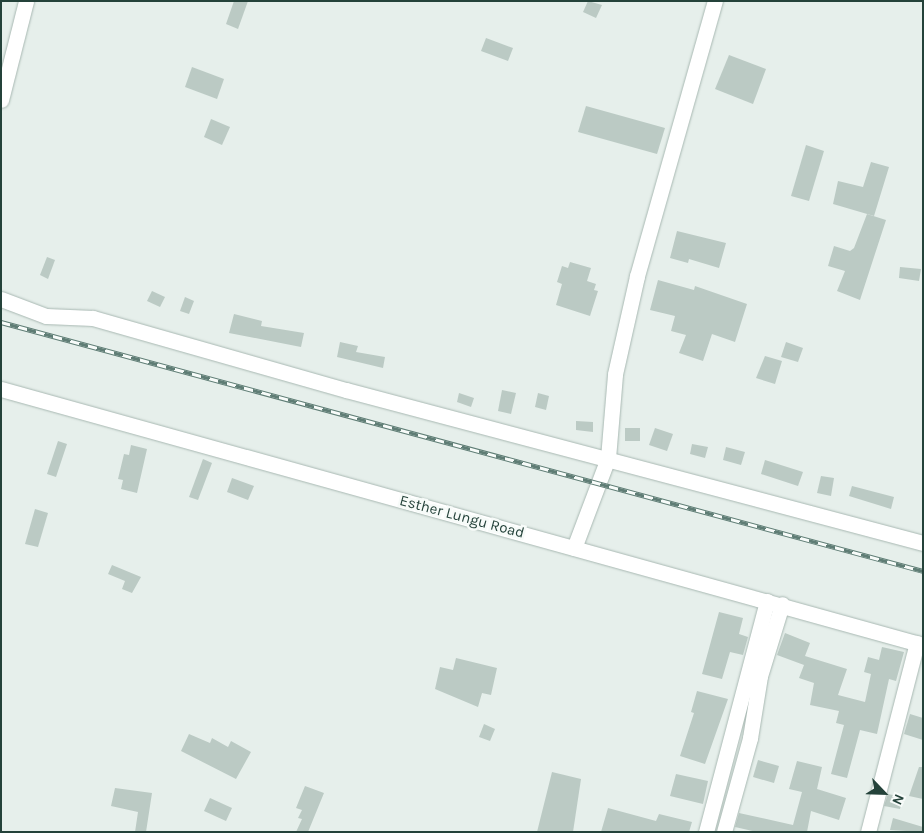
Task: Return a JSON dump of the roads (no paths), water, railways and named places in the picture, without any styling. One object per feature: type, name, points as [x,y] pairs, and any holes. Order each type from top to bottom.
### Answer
[{"type":"street","points":[[1,100],[26,1]]},
{"type":"street","points":[[574,548],[608,458],[616,374],[637,276],[715,1]]},
{"type":"street","points":[[1,299],[46,316],[93,318],[346,390],[923,543]]},
{"type":"street","name":"Esther Lungu Road","points":[[1,389],[920,644]]},
{"type":"street","points":[[706,832],[774,602]]},
{"type":"street","points":[[724,832],[750,738],[774,602]]},
{"type":"street","points":[[868,832],[920,644]]},
{"type":"railway","points":[[1,322],[923,571]]}]
